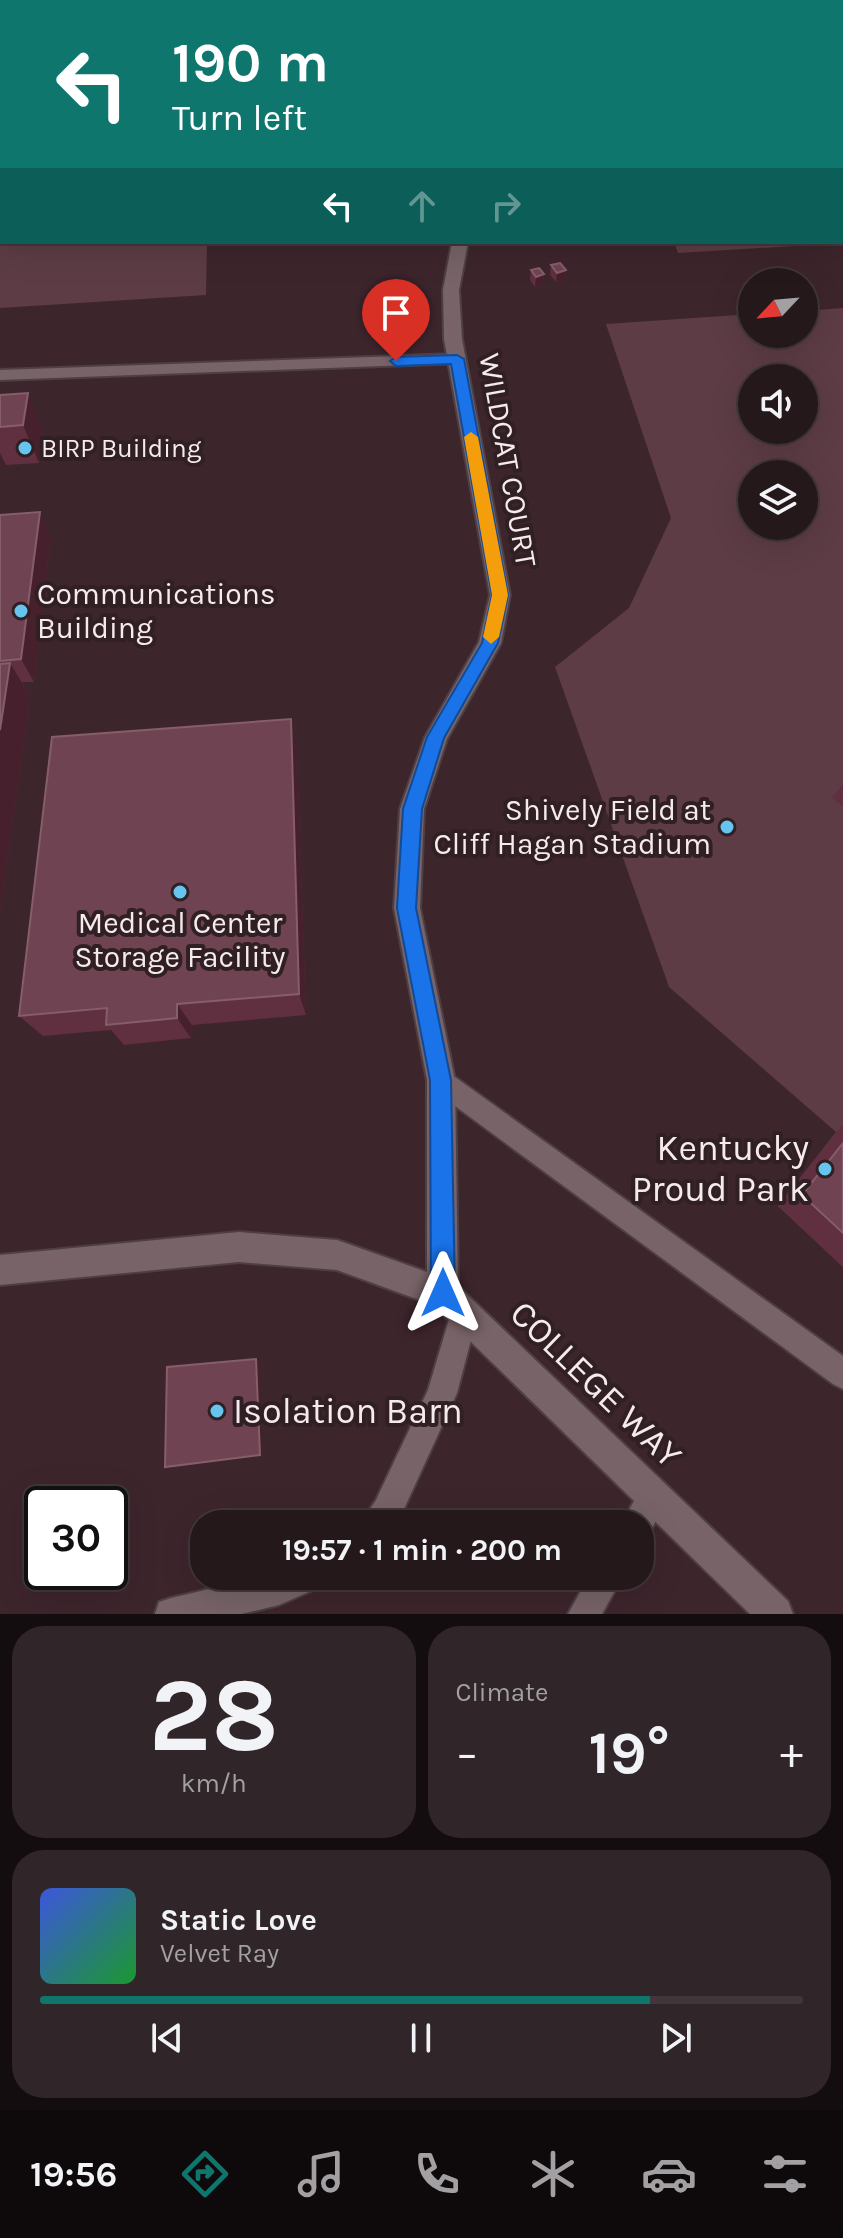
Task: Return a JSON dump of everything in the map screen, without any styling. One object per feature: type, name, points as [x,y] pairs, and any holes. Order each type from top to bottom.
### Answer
[{"type":"street","name":"WILDCAT COURT","points":[[453,1303],[441,1080],[407,908],[412,809],[436,737],[490,643],[500,595],[457,359],[451,290],[460,244]]},
{"type":"street","name":"COLLEGE WAY","points":[[0,1270],[239,1247],[337,1255],[453,1303],[645,1510]]},
{"type":"street","name":"COLLEGE WAY","points":[[654,1517],[775,1614]]},
{"type":"lane","points":[[0,375],[457,359]]},
{"type":"lane","points":[[441,1080],[843,1374]]},
{"type":"lane","points":[[387,1510],[442,1393],[453,1303]]},
{"type":"lane","points":[[171,1614],[275,1590]]},
{"type":"lane","points":[[584,1614],[599,1590]]},
{"type":"shaded area","points":[[0,244],[843,244],[843,1614],[0,1614]]},
{"type":"shaded area","points":[[0,244],[207,244],[206,295],[0,308]]},
{"type":"shaded area","points":[[675,244],[826,244],[678,253]]},
{"type":"shaded area","name":"Shively Field at Cliff Hagan Stadium","points":[[843,308],[843,1267],[778,1206],[836,1132],[669,987],[555,667],[629,608],[671,518],[606,324],[738,315],[738,348],[818,348],[818,310]]},
{"type":"building","points":[[560,263],[566,270],[557,273],[551,265]]},
{"type":"building","points":[[539,268],[544,274],[536,277],[531,270]]},
{"type":"building","points":[[28,393],[23,425],[0,427],[0,395]]},
{"type":"building","points":[[40,512],[21,659],[0,661],[0,515]]},
{"type":"building","points":[[10,663],[0,730],[0,664]]},
{"type":"building","name":"Medical Center Storage Facility","points":[[291,719],[299,994],[177,1004],[177,1018],[106,1025],[107,1008],[19,1016],[52,737]]},
{"type":"building","points":[[843,1143],[843,1233],[802,1195]]},
{"type":"building","name":"Isolation Barn","points":[[256,1359],[260,1455],[165,1467],[167,1367]]},
{"type":"slow traffic","points":[[471,437],[500,595],[491,637]]},
{"type":"place","name":"BIRP Building","points":[[25,448]]},
{"type":"place","name":"Communications Building","points":[[21,611]]},
{"type":"place","name":"Shively Field at Cliff Hagan Stadium","points":[[727,827]]},
{"type":"place","name":"Medical Center Storage Facility","points":[[180,892]]},
{"type":"place","name":"Kentucky Proud Park","points":[[825,1169]]},
{"type":"place","name":"Isolation Barn","points":[[217,1411]]},
{"type":"route","points":[[396,361],[457,359],[500,595],[490,643],[436,737],[412,809],[407,908],[441,1080],[443,1293]]}]
